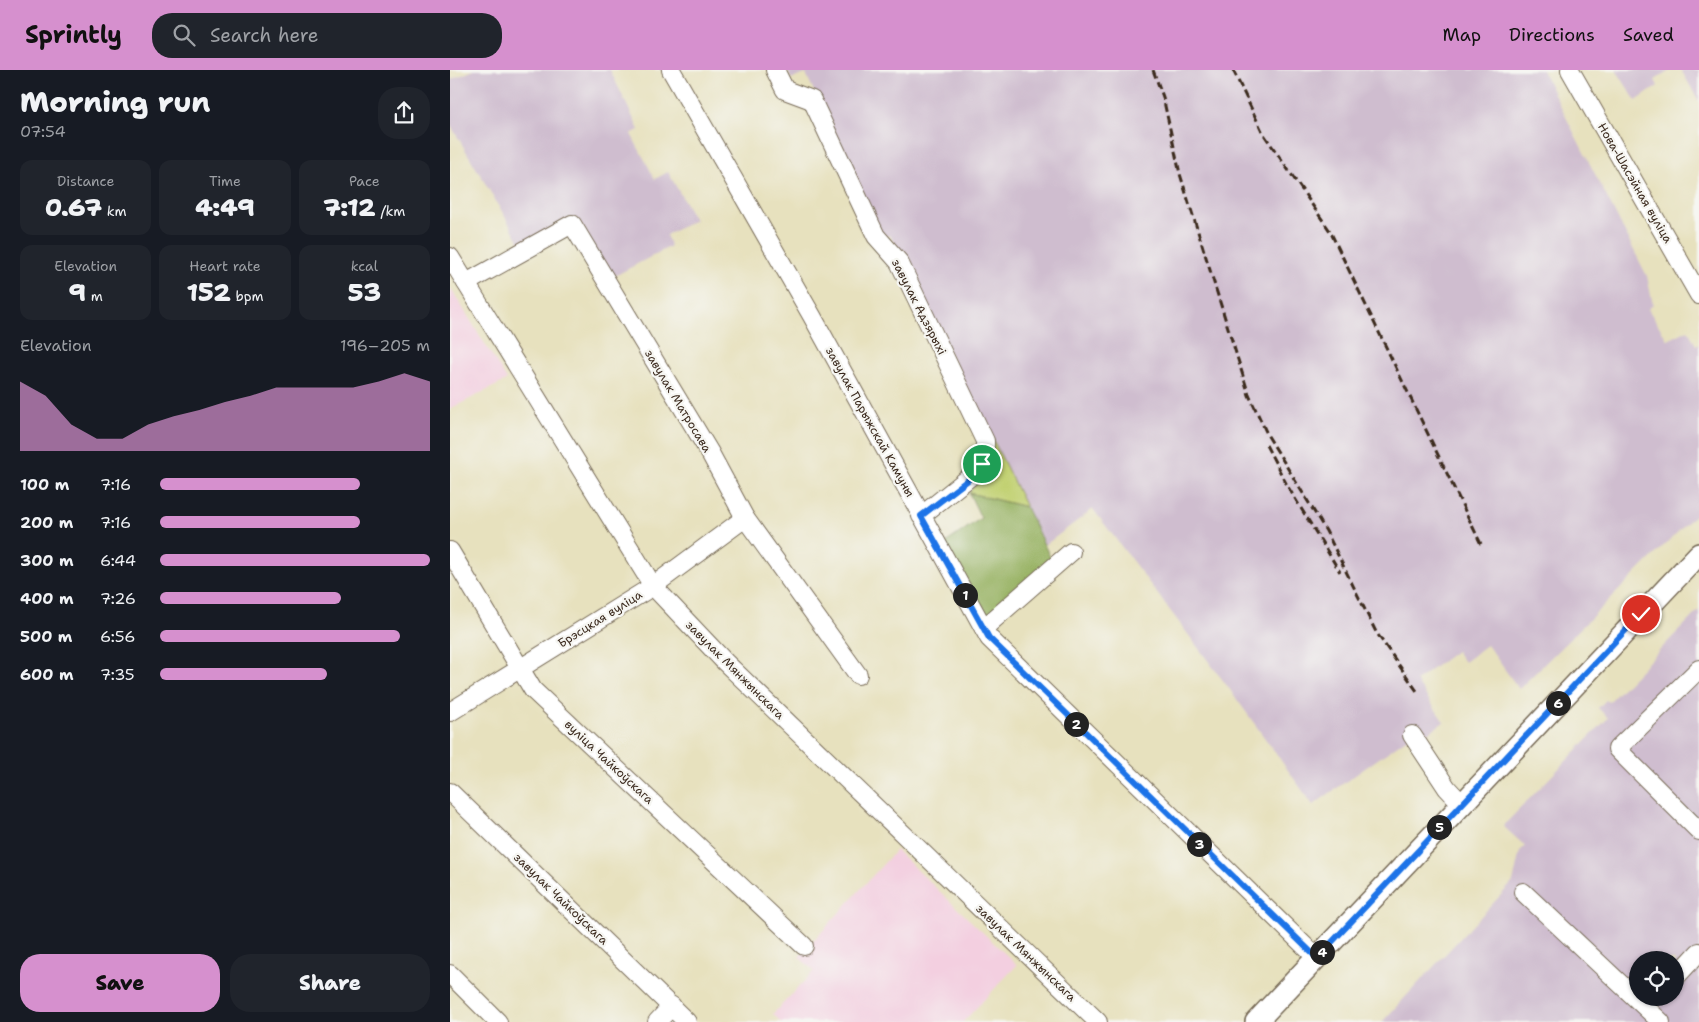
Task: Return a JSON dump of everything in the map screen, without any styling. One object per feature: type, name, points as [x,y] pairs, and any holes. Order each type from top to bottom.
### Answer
[{"type":"main road","points":[[1256,1022],[1699,554]]},
{"type":"street","name":"завулак Парыжскай Камуны","points":[[671,70],[812,316],[989,638],[1317,958]]},
{"type":"street","name":"завулак Адзярыхі","points":[[775,70],[785,90],[812,100],[876,236],[899,262],[985,441],[985,454],[976,472],[921,516]]},
{"type":"street","name":"Нова-Шасэйная вуліца","points":[[1570,70],[1699,295]]},
{"type":"street","name":"завулак Матросава","points":[[466,283],[572,224],[710,453],[744,518],[858,675]]},
{"type":"street","name":"завулак Мянжынскага","points":[[450,256],[653,586],[732,669],[1098,1022]]},
{"type":"street","name":"Брэсцкая вуліца","points":[[450,712],[653,586],[744,518]]},
{"type":"street","name":"вуліца Чайкоўскага","points":[[450,551],[532,690],[804,946]]},
{"type":"street","points":[[984,628],[1071,552]]},
{"type":"street","points":[[1699,669],[1617,749],[1699,831]]},
{"type":"street","points":[[1412,735],[1447,788],[1462,804]]},
{"type":"street","name":"завулак Чайкоўскага","points":[[450,792],[687,1022]]},
{"type":"street","points":[[1523,892],[1629,983]]},
{"type":"street","points":[[1684,968],[1699,952]]},
{"type":"street","points":[[450,974],[498,1022]]},
{"type":"street","points":[[657,1022],[672,1006]]},
{"type":"street","points":[[1653,1006],[1661,1022]]},
{"type":"shaded area","points":[[474,70],[610,70],[639,130],[631,134],[655,179],[668,172],[695,220],[666,235],[671,246],[609,279],[573,218],[523,247],[450,124],[450,80]]},
{"type":"shaded area","points":[[787,70],[1542,70],[1647,276],[1653,305],[1648,309],[1668,340],[1688,330],[1696,345],[1699,345],[1699,511],[1519,689],[1487,645],[1464,662],[1456,651],[1416,681],[1444,722],[1420,738],[1416,732],[1313,805],[1228,687],[1093,509],[1045,545],[890,235],[883,238],[806,74],[791,79]]},
{"type":"shaded area","points":[[1616,70],[1671,70],[1655,80],[1658,86],[1636,101]]},
{"type":"shaded area","points":[[1681,70],[1699,70],[1699,101]]},
{"type":"shaded area","points":[[450,287],[507,380],[450,409]]},
{"type":"shaded area","points":[[1699,610],[1699,1022],[1382,1022],[1513,882],[1520,851],[1525,846],[1503,826],[1608,718],[1598,708],[1606,700],[1609,702]]},
{"type":"shaded area","points":[[896,850],[1017,965],[963,1022],[781,1022],[773,1014],[814,971],[799,957]]},
{"type":"green space","points":[[992,438],[1026,507],[969,493],[983,475]]},
{"type":"green space","points":[[969,493],[1026,507],[1051,559],[985,617],[944,544],[981,518]]},
{"type":"railway","points":[[1153,70],[1163,97],[1180,174],[1249,395],[1268,436],[1326,531],[1376,632],[1419,694]]},
{"type":"railway","points":[[1233,70],[1263,133],[1330,231],[1481,544]]},
{"type":"railway","points":[[1266,445],[1288,487],[1340,572]]},
{"type":"route","points":[[982,464],[968,480],[921,516],[989,638],[1317,958],[1641,614]]}]
